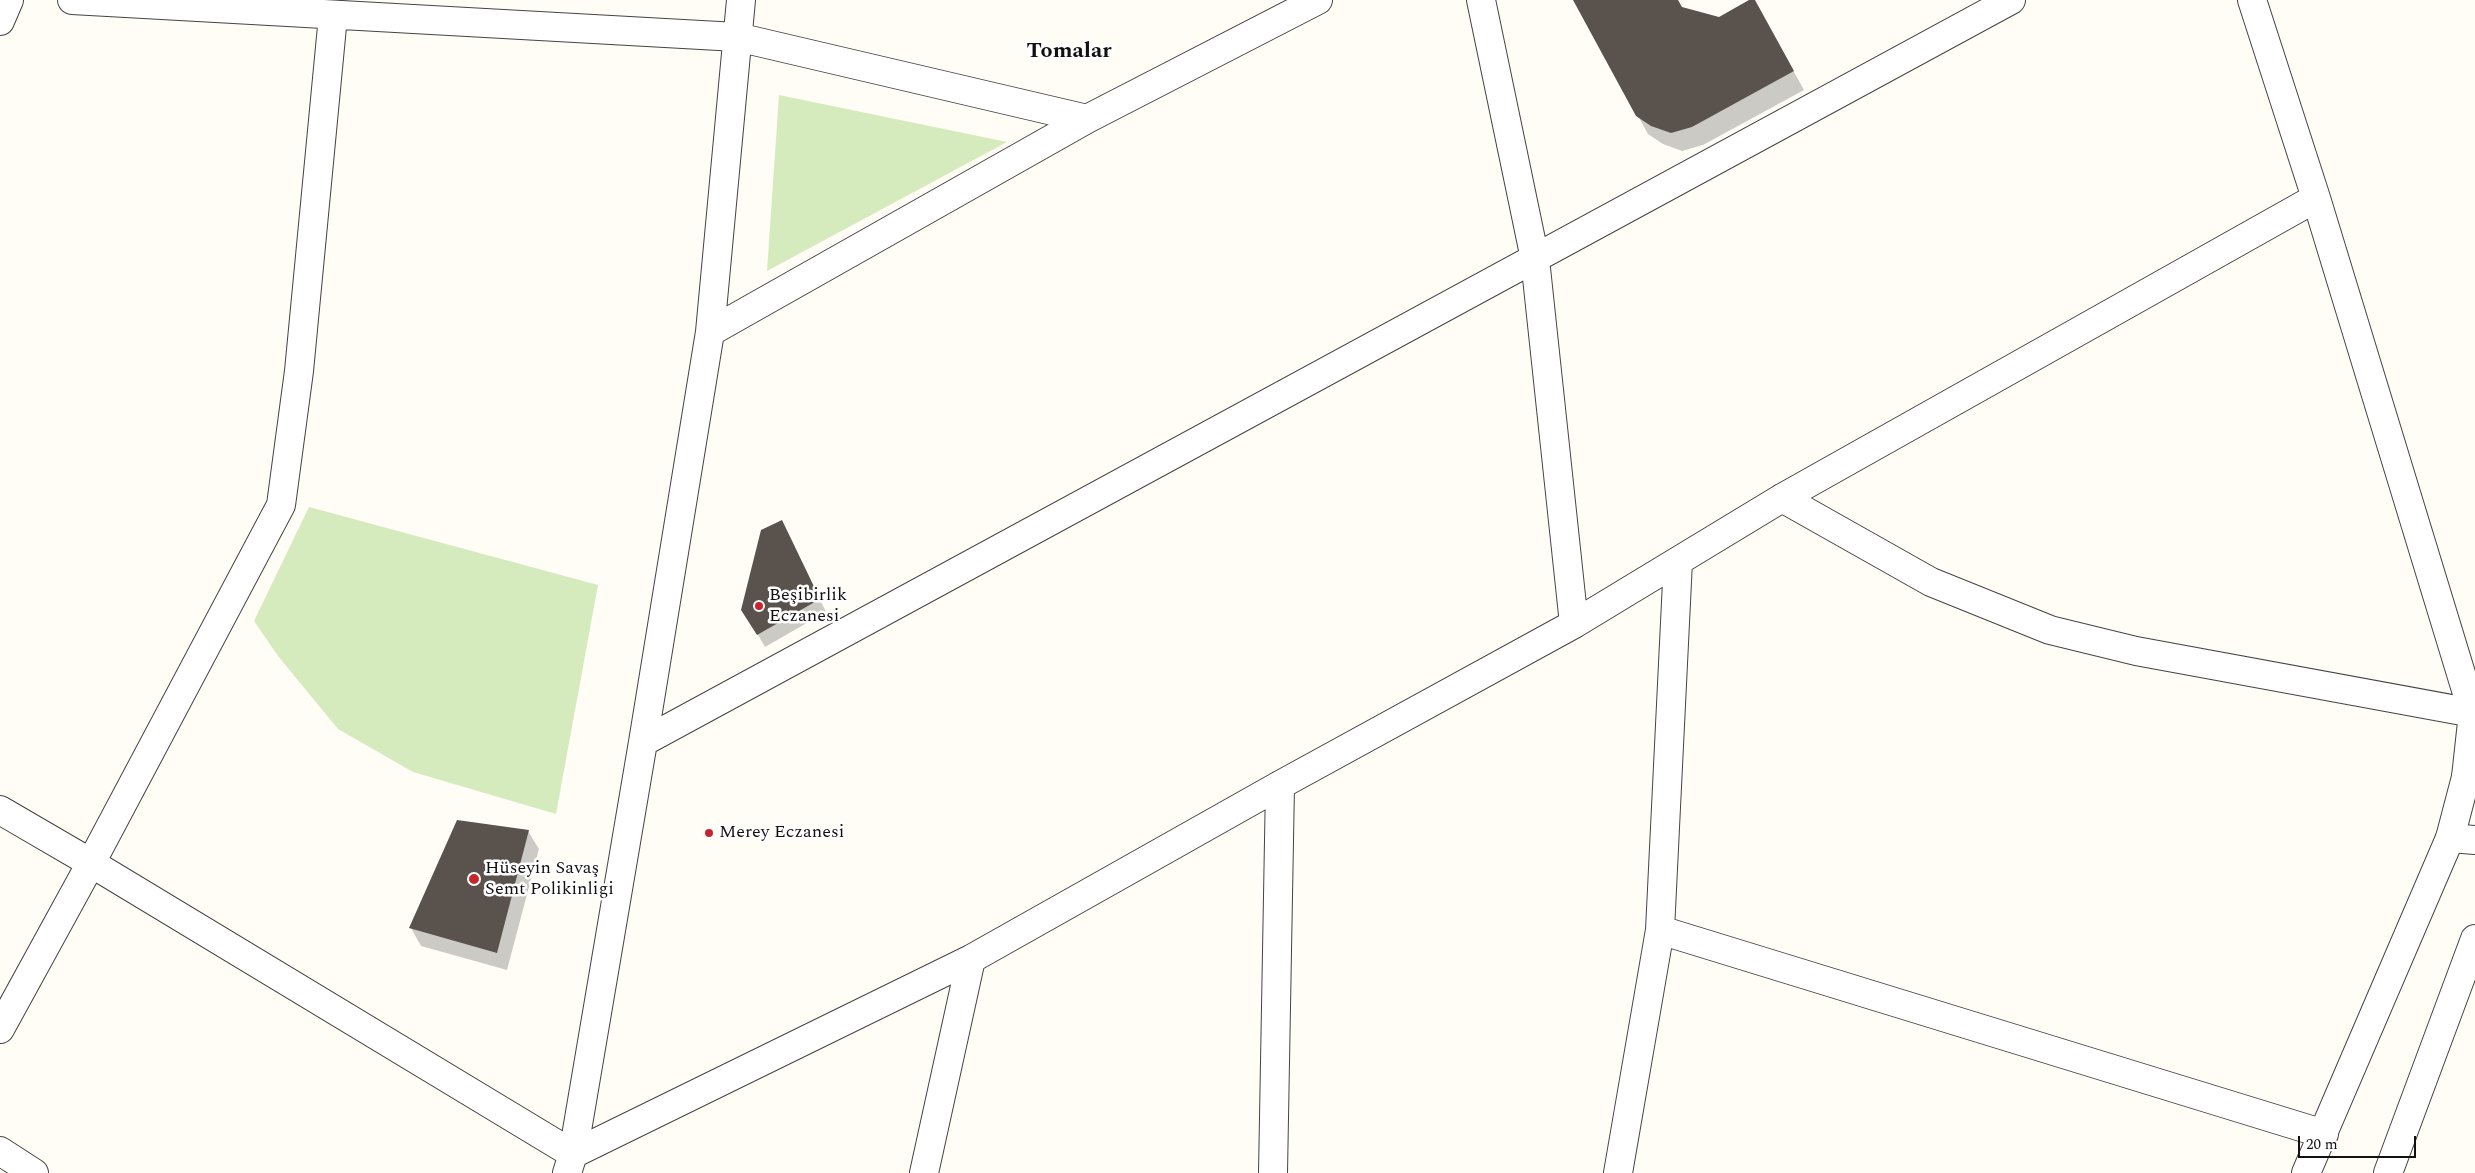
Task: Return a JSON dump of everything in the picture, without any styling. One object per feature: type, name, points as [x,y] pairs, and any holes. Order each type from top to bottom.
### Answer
[{"type":"street","points":[[0,21],[9,0]]},
{"type":"street","points":[[72,0],[737,37],[1087,119]]},
{"type":"street","points":[[570,1164],[643,742],[710,332],[741,0]]},
{"type":"street","points":[[710,332],[1087,119],[1318,0]]},
{"type":"street","points":[[1480,0],[1535,259],[1574,624]]},
{"type":"street","points":[[643,742],[2011,0]]},
{"type":"street","points":[[2252,0],[2316,198],[2473,713],[2470,777],[2463,839],[2306,1173]]},
{"type":"street","points":[[0,1029],[92,863],[281,505],[298,371],[333,16]]},
{"type":"street","points":[[570,1164],[971,959],[1280,785],[1574,624],[1782,498],[2316,198]]},
{"type":"street","points":[[1782,498],[1931,582],[2050,630],[2136,651],[2473,713]]},
{"type":"street","points":[[1618,1173],[1660,930],[1678,561]]},
{"type":"street","points":[[1273,1173],[1280,785]]},
{"type":"street","points":[[0,810],[92,863],[570,1164]]},
{"type":"street","points":[[1660,930],[2324,1134]]},
{"type":"street","points":[[2388,1173],[2475,938]]},
{"type":"street","points":[[924,1173],[971,959]]},
{"type":"street","points":[[0,1150],[34,1173]]},
{"type":"green space","points":[[779,95],[1007,142],[767,271]]},
{"type":"green space","points":[[309,507],[598,585],[556,814],[413,772],[338,729],[278,656],[254,621]]},
{"type":"building","points":[[1573,0],[1678,0],[1682,7],[1719,17],[1749,0],[1755,0],[1794,71],[1692,127],[1671,133],[1651,126],[1636,116]]},
{"type":"building","points":[[782,520],[820,599],[757,635],[741,610],[761,530]]},
{"type":"building","name":"Hüseyin Savaş Semt Polikinligi","points":[[457,820],[529,830],[497,953],[409,928]]},
{"type":"place","name":"Beşibirlik Eczanesi","points":[[759,606]]},
{"type":"place","name":"Merey Eczanesi","points":[[709,833]]},
{"type":"place","name":"Hüseyin Savaş Semt Polikinligi","points":[[474,879]]},
{"type":"district","name":"Tomalar","points":[[1069,53]]}]
